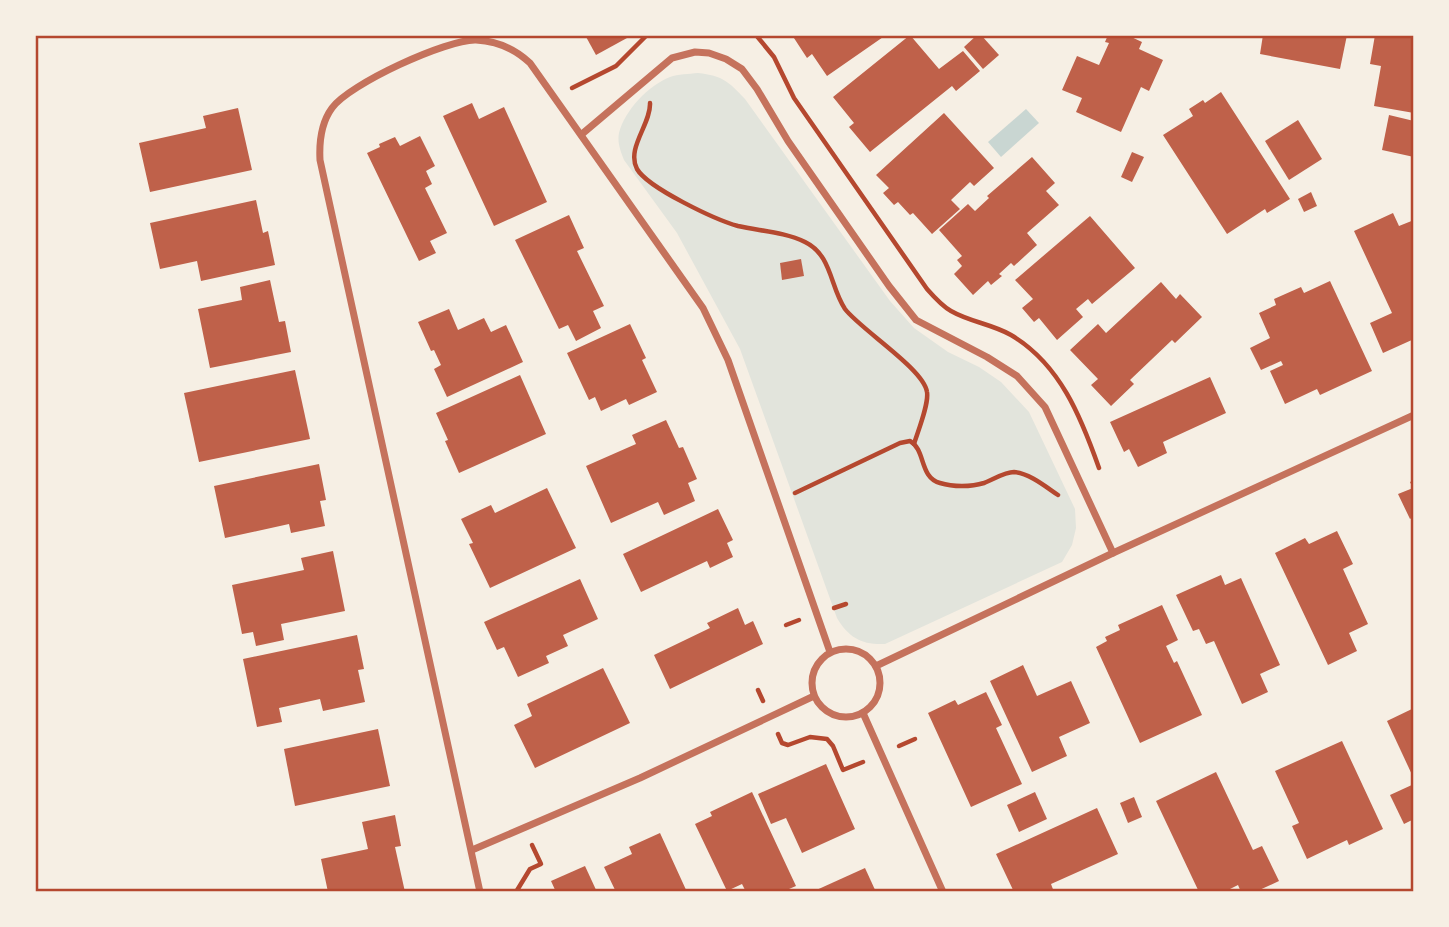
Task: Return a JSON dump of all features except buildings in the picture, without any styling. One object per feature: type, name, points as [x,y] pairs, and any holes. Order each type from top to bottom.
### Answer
[{"type":"street","points":[[480,892],[325,187],[319,149],[323,127],[332,106],[347,93],[439,48],[465,40],[480,40],[507,47],[523,56],[582,134],[703,308],[728,360],[830,652]]},
{"type":"street","points":[[582,134],[666,61],[689,53],[709,52],[742,69],[788,141],[889,286],[916,320],[1017,376],[1045,407],[1113,553]]},
{"type":"street","points":[[876,666],[1113,553],[1414,415]]},
{"type":"street","points":[[847,649],[859,651],[869,657],[876,666],[880,687],[872,706],[863,713],[840,717],[830,713],[814,696],[814,674],[818,664],[830,652],[847,649]]},
{"type":"street","points":[[472,850],[640,778],[814,696]]},
{"type":"street","points":[[863,713],[943,892]]},
{"type":"path","points":[[553,95],[593,79],[616,66],[647,35]]},
{"type":"path","points":[[756,35],[774,57],[794,97],[927,289],[949,310],[1011,335],[1037,355],[1060,382],[1080,419],[1101,475]]},
{"type":"path","points":[[636,89],[650,103],[633,158],[638,170],[659,188],[705,213],[736,225],[806,242],[816,249],[824,257],[846,310],[892,350],[922,382],[927,392],[914,444],[932,480],[942,484],[973,486],[1013,472],[1058,495]]},
{"type":"path","points":[[777,501],[900,443],[914,444]]},
{"type":"path","points":[[758,690],[780,740],[785,744],[793,744],[810,737],[827,739],[833,746],[843,771],[915,739]]},
{"type":"shaded area","points":[[698,73],[725,80],[745,99],[890,301],[914,328],[948,352],[979,367],[1001,382],[1029,412],[1075,509],[1076,528],[1072,545],[1062,562],[885,644],[857,639],[842,625],[837,618],[740,349],[677,233],[624,160],[620,147],[619,133],[622,124],[646,93],[670,77]]},
{"type":"shaded area","points":[[1026,109],[1039,123],[1001,157],[988,142]]}]
